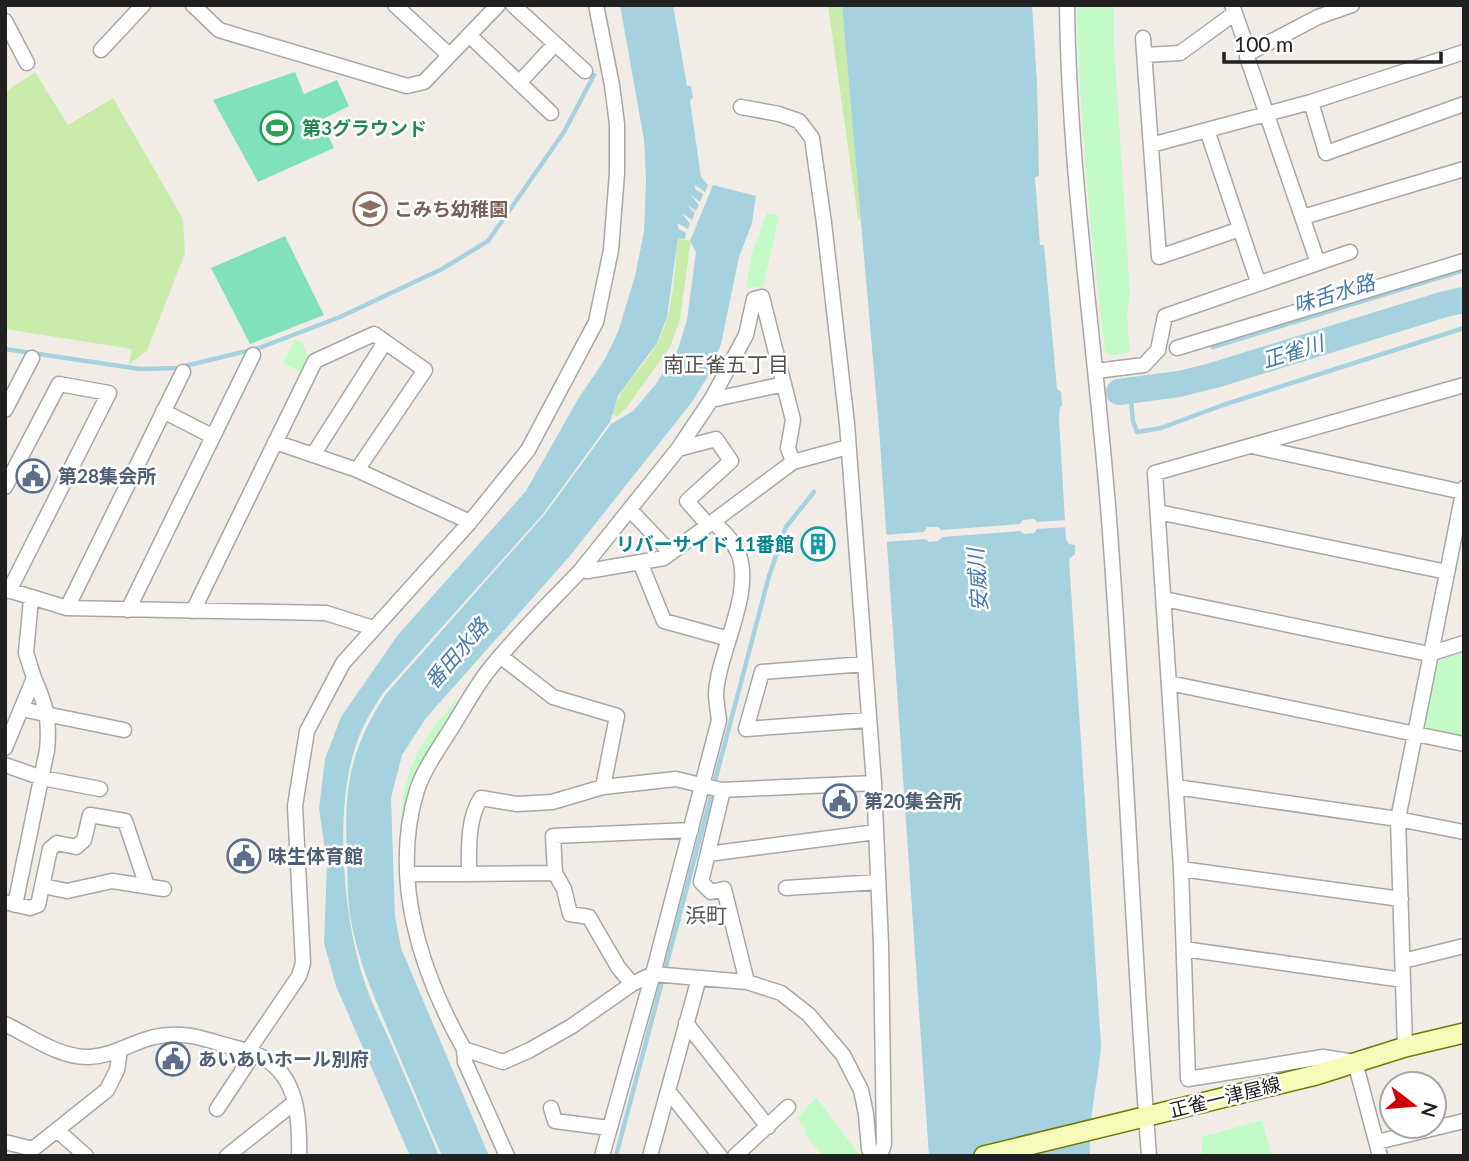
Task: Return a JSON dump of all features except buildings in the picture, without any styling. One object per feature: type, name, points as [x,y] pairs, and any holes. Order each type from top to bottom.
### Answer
[{"type":"main road","name":"正雀一津屋線","points":[[984,1156],[1316,1075],[1405,1047],[1464,1033]]},
{"type":"street","points":[[101,50],[143,5]]},
{"type":"street","points":[[193,5],[219,30],[407,86],[424,82],[498,5]]},
{"type":"street","points":[[395,5],[449,55]]},
{"type":"street","points":[[513,5],[585,71]]},
{"type":"street","points":[[217,1109],[299,976],[303,963],[295,806],[307,731],[321,700],[342,663],[470,522],[528,450],[596,322],[611,250],[617,173],[617,124],[596,5]]},
{"type":"street","points":[[1067,5],[1075,181],[1109,520],[1138,1118],[1149,1156]]},
{"type":"street","points":[[1249,53],[1316,11],[1352,5]]},
{"type":"street","points":[[1145,55],[1177,60],[1180,53],[1234,9],[1249,53],[1247,57],[1318,263]]},
{"type":"street","points":[[5,22],[27,63]]},
{"type":"street","points":[[469,35],[551,113]]},
{"type":"street","points":[[1143,38],[1159,257],[1240,229]]},
{"type":"street","points":[[519,82],[555,44]]},
{"type":"street","points":[[1151,145],[1311,102],[1464,52]]},
{"type":"street","points":[[1311,102],[1326,153],[1464,104]]},
{"type":"street","points":[[741,107],[779,114],[799,121],[812,138],[826,236],[848,447],[874,783],[884,1130],[884,1144],[880,1156]]},
{"type":"street","points":[[1207,130],[1258,282]]},
{"type":"street","points":[[1303,217],[1464,169]]},
{"type":"street","points":[[1096,370],[1144,365],[1158,350],[1165,316],[1350,252]]},
{"type":"street","points":[[1177,348],[1464,261]]},
{"type":"street","points":[[507,1156],[465,1062],[464,1049],[418,944],[407,874],[408,832],[418,788],[437,751],[485,674],[582,570],[678,449],[711,400],[746,335],[754,299],[762,297],[793,420],[788,449],[793,462]]},
{"type":"street","points":[[193,611],[316,361],[374,334],[425,370],[357,470]]},
{"type":"street","points":[[313,455],[385,342]]},
{"type":"street","points":[[128,610],[253,355]]},
{"type":"street","points":[[5,410],[32,358]]},
{"type":"street","points":[[68,608],[183,372]]},
{"type":"street","points":[[5,488],[59,384],[109,393],[7,590],[68,608],[326,613],[373,628]]},
{"type":"street","points":[[711,400],[784,384]]},
{"type":"street","points":[[1464,385],[1155,473],[1181,869],[1188,1079],[1324,1057],[1355,1062],[1378,1149],[1464,1121]]},
{"type":"street","points":[[163,411],[212,436]]},
{"type":"street","points":[[678,449],[716,439],[731,461],[687,501],[732,540],[742,567],[739,602],[716,693],[719,720],[714,788],[708,854],[701,881],[711,892],[724,889],[747,982]]},
{"type":"street","points":[[275,442],[357,470],[470,522]]},
{"type":"street","points":[[1252,446],[1463,490],[1398,819],[1405,1047]]},
{"type":"street","points":[[582,570],[664,558],[793,462],[848,447]]},
{"type":"street","points":[[1158,512],[1447,572]]},
{"type":"street","points":[[635,515],[671,553]]},
{"type":"street","points":[[640,562],[664,621],[729,639]]},
{"type":"street","points":[[31,599],[26,653],[46,704],[50,727],[42,778],[10,904],[30,908],[38,905],[50,849],[57,843],[76,847],[84,840],[90,816],[125,821],[147,886]]},
{"type":"street","points":[[1164,600],[1430,654],[1464,643]]},
{"type":"street","points":[[500,656],[553,697],[617,716],[603,787]]},
{"type":"street","points":[[865,664],[762,672],[746,729],[869,720]]},
{"type":"street","points":[[5,748],[34,678]]},
{"type":"street","points":[[1169,683],[1464,744]]},
{"type":"street","points":[[21,709],[124,730]]},
{"type":"street","points":[[5,765],[42,778],[100,789]]},
{"type":"street","points":[[469,874],[470,834],[481,798],[505,803],[552,802],[603,787],[676,779],[714,788],[874,783]]},
{"type":"street","points":[[1176,787],[1398,819],[1464,832]]},
{"type":"street","points":[[602,1156],[660,974],[691,830],[714,788]]},
{"type":"street","points":[[632,984],[618,967],[589,917],[570,914],[564,889],[555,873],[553,836],[691,830]]},
{"type":"street","points":[[708,854],[876,832]]},
{"type":"street","points":[[1181,869],[1401,900]]},
{"type":"street","points":[[407,874],[555,873]]},
{"type":"street","points":[[43,886],[67,891],[112,881],[164,889]]},
{"type":"street","points":[[786,888],[878,881]]},
{"type":"street","points":[[1403,961],[1464,946]]},
{"type":"street","points":[[1184,949],[1403,980]]},
{"type":"street","points":[[464,1049],[503,1062],[572,1026],[632,984],[660,974],[747,982],[781,993],[809,1015],[843,1055],[861,1090],[869,1149],[873,1156]]},
{"type":"street","points":[[650,1156],[699,978]]},
{"type":"street","points":[[686,1023],[768,1127]]},
{"type":"street","points":[[5,1024],[62,1052],[87,1058],[120,1052],[152,1038],[187,1034],[251,1052],[283,1074],[292,1087],[300,1125],[299,1156]]},
{"type":"street","points":[[5,1142],[31,1153],[107,1090],[117,1070],[120,1052]]},
{"type":"street","points":[[669,1092],[720,1156]]},
{"type":"street","points":[[227,1156],[295,1102]]},
{"type":"street","points":[[735,1156],[788,1107]]},
{"type":"street","points":[[551,1108],[555,1121],[609,1128]]},
{"type":"street","points":[[58,1131],[86,1156]]},
{"type":"green space","points":[[828,5],[842,5],[861,221],[858,219]]},
{"type":"green space","points":[[1077,5],[1114,5],[1114,45],[1130,293],[1127,315],[1130,352],[1111,356],[1105,351],[1091,222],[1080,92]]},
{"type":"green space","points":[[35,72],[68,125],[113,98],[183,219],[185,253],[147,351],[129,364],[132,349],[5,329],[5,92]]},
{"type":"green space","name":"第3グラウンド","points":[[295,72],[304,94],[337,80],[349,106],[321,120],[334,148],[258,182],[213,100]]},
{"type":"green space","points":[[767,213],[779,216],[763,287],[746,288],[752,253]]},
{"type":"green space","points":[[285,236],[324,315],[250,344],[211,268]]},
{"type":"green space","points":[[678,237],[690,241],[680,319],[670,347],[617,417],[612,414],[616,404],[662,333],[672,293]]},
{"type":"green space","points":[[295,339],[302,342],[309,359],[302,373],[283,363]]},
{"type":"green space","points":[[1464,652],[1464,740],[1426,732],[1423,726],[1436,666],[1442,659]]},
{"type":"green space","points":[[459,697],[415,784],[403,832],[402,804],[410,770],[431,731]]},
{"type":"green space","points":[[816,1097],[860,1156],[823,1156],[804,1133],[807,1130],[797,1119]]},
{"type":"green space","points":[[1262,1120],[1272,1156],[1202,1156],[1202,1137]]},
{"type":"water","points":[[620,5],[673,5],[687,86],[691,86],[693,97],[690,101],[701,177],[708,185],[705,192],[695,185],[695,189],[703,194],[700,202],[690,194],[699,205],[696,211],[686,204],[695,213],[692,220],[682,213],[690,224],[688,229],[677,223],[679,229],[686,233],[685,239],[678,238],[667,317],[657,343],[618,396],[610,422],[543,514],[383,693],[361,731],[349,770],[343,830],[344,862],[346,895],[357,955],[369,995],[439,1156],[410,1156],[336,986],[324,943],[327,863],[319,809],[325,759],[341,717],[397,636],[526,491],[578,399],[605,359],[618,332],[635,276],[644,232],[646,181],[644,140]]},
{"type":"water","name":"安威川","points":[[842,5],[1032,5],[1039,176],[1035,177],[1057,389],[1061,392],[1059,418],[1066,539],[1069,544],[1075,545],[1075,554],[1069,559],[1101,1046],[1092,1114],[1090,1156],[929,1156],[879,428]]},
{"type":"water","name":"番田水路","points":[[713,185],[756,196],[752,223],[739,257],[721,344],[708,376],[692,402],[569,557],[426,718],[402,755],[391,798],[395,916],[401,948],[489,1156],[442,1156],[372,992],[354,936],[348,897],[346,811],[356,753],[386,694],[545,514],[611,424],[633,411],[656,384],[678,349],[687,320],[696,252],[690,241]]},
{"type":"pier","points":[[1034,519],[1037,522],[1068,520],[1069,527],[1037,529],[1034,533],[1024,534],[1020,531],[942,537],[938,541],[929,542],[925,539],[884,542],[883,535],[924,532],[927,527],[938,527],[941,530],[1020,524],[1023,520]]},
{"type":"waterway","points":[[5,349],[140,369],[177,368],[259,348],[340,317],[442,269],[488,241],[564,132],[594,75]]},
{"type":"waterway","name":"味舌水路","points":[[1213,347],[1464,270]]},
{"type":"waterway","name":"正雀川","points":[[1119,392],[1179,384],[1215,375],[1464,300]]},
{"type":"waterway","points":[[1130,390],[1133,421],[1137,432],[1161,428],[1223,405],[1464,328]]},
{"type":"waterway","points":[[616,1156],[769,576],[786,527],[814,492]]},
{"type":"place","name":"第3グラウンド","points":[[277,128]]},
{"type":"place","name":"こみち幼稚園","points":[[370,209]]},
{"type":"place","name":"第28集会所","points":[[33,476]]},
{"type":"place","name":"リバーサイド 11番館","points":[[818,544]]},
{"type":"place","name":"第20集会所","points":[[840,801]]},
{"type":"place","name":"味生体育館","points":[[244,856]]},
{"type":"place","name":"あいあいホール別府","points":[[173,1059]]},
{"type":"district","name":"南正雀五丁目","points":[[726,365]]},
{"type":"district","name":"浜町","points":[[706,916]]}]
